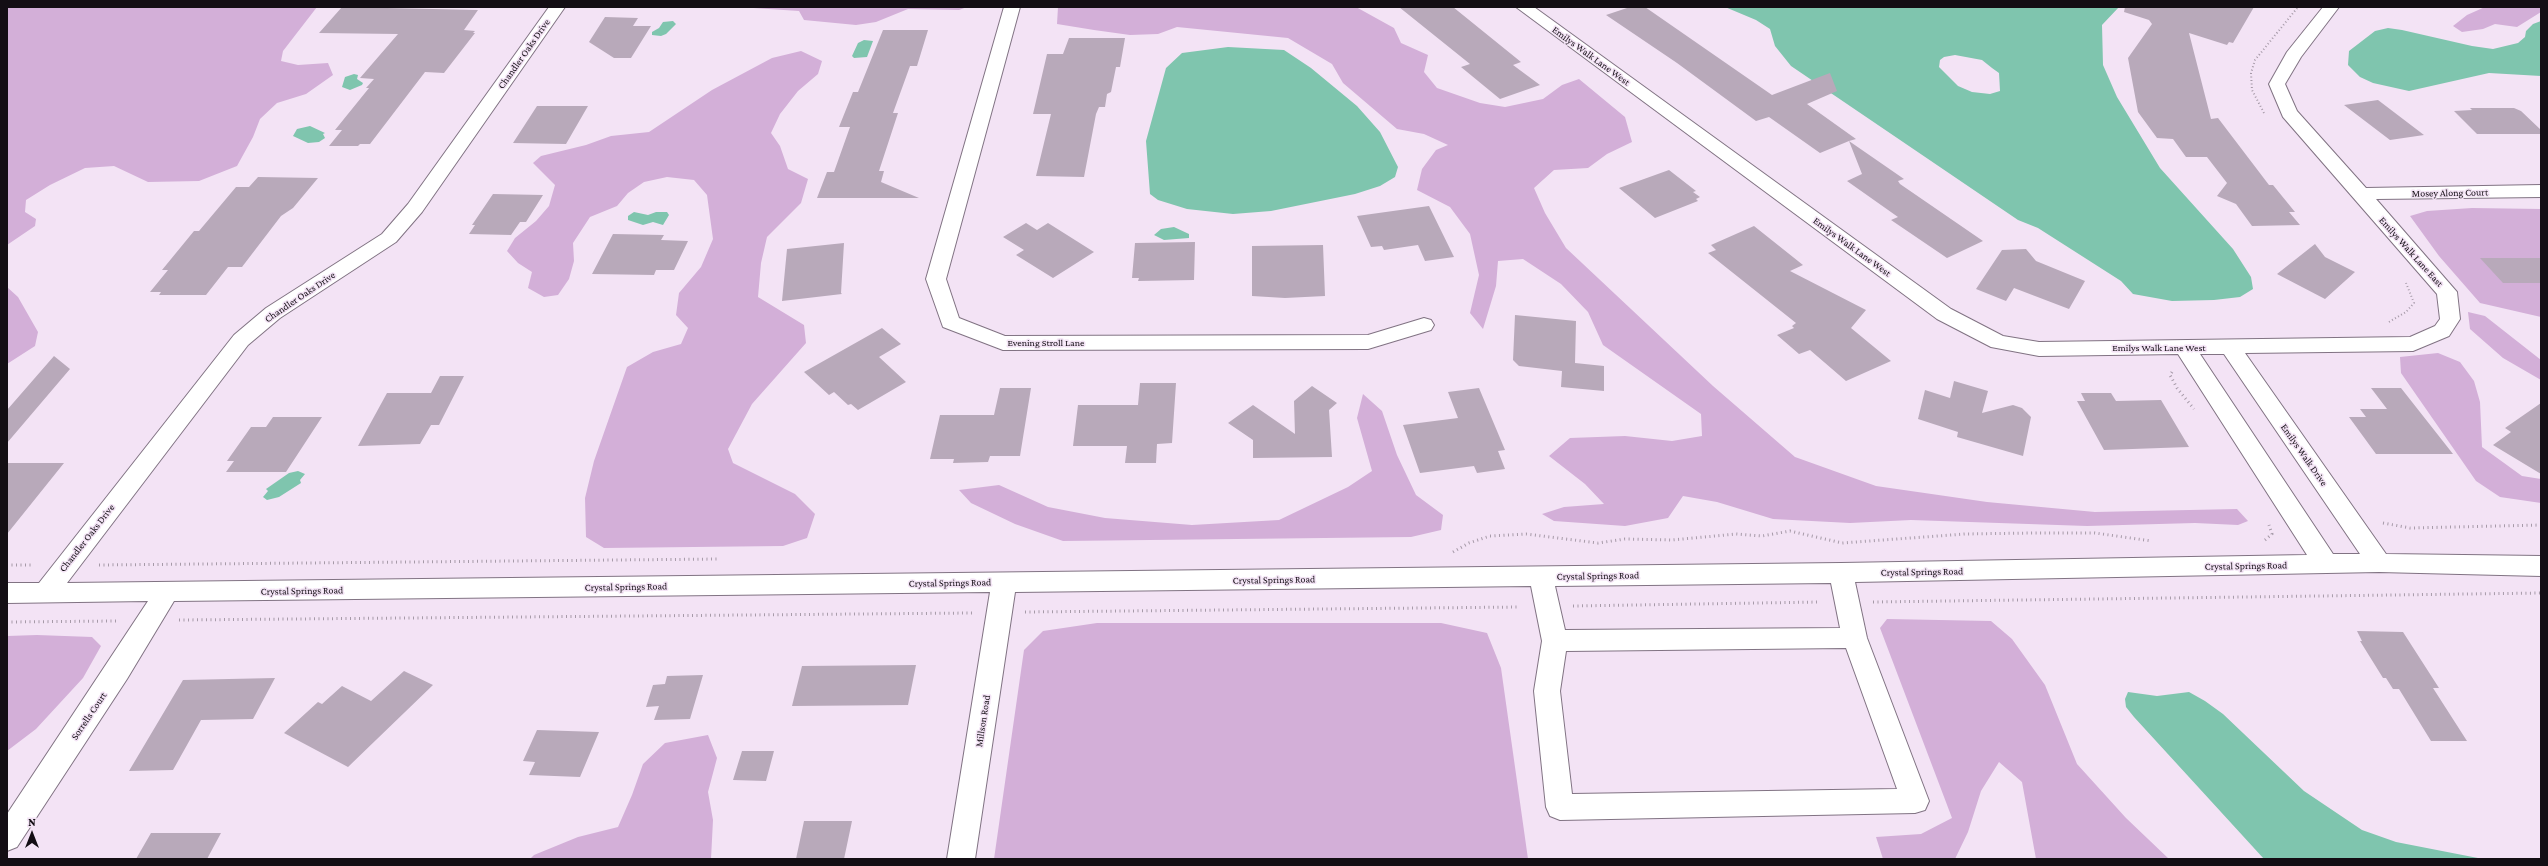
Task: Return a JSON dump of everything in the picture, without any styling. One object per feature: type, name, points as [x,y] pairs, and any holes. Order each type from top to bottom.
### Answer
[{"type":"street","name":"Chandler Oaks Drive","points":[[45,593],[241,340],[273,313],[389,238],[415,208],[557,7]]},
{"type":"street","name":"Evening Stroll Lane","points":[[1012,7],[936,279],[950,322],[1002,343],[1368,342],[1424,325]]},
{"type":"street","name":"Emilys Walk Lane East","points":[[2230,347],[2413,344],[2442,331],[2450,318],[2447,292],[2289,113],[2277,84],[2293,56],[2331,7]]},
{"type":"street","name":"Emilys Walk Lane West","points":[[1529,8],[1944,314],[1998,342],[2039,349],[2230,347]]},
{"type":"street","name":"Mosey Along Court","points":[[2359,194],[2541,191]]},
{"type":"street","name":"Emilys Walk Drive","points":[[2230,347],[2378,563]]},
{"type":"street","points":[[2185,348],[2326,564]]},
{"type":"street","name":"Crystal Springs Road","points":[[7,593],[1841,574],[2378,563],[2541,566]]},
{"type":"street","points":[[1541,577],[1555,641],[1547,691],[1560,807],[1915,800],[1855,638],[1841,574]]},
{"type":"street","name":"Millson Road","points":[[961,859],[1004,583]]},
{"type":"street","name":"Sorrells Court","points":[[7,838],[167,592]]},
{"type":"street","points":[[1555,641],[1855,638]]},
{"type":"path","points":[[2266,117],[2252,90],[2251,73],[2255,60],[2298,7]]},
{"type":"path","points":[[2382,323],[2390,322],[2406,312],[2414,303],[2403,279]]},
{"type":"path","points":[[2350,522],[2376,521],[2410,528],[2541,525]]},
{"type":"path","points":[[2260,540],[2267,539],[2272,534],[2268,524],[2299,523]]},
{"type":"path","points":[[1451,553],[1469,543],[1490,536],[1526,534],[1598,543],[1625,539],[1672,540],[1736,534],[1762,536],[1790,531],[1842,543],[1965,534],[2095,533],[2160,543]]},
{"type":"path","points":[[7,565],[726,559]]},
{"type":"path","points":[[7,622],[1000,613],[2541,593]]},
{"type":"shaded area","points":[[7,7],[317,7],[283,51],[281,61],[298,65],[328,63],[333,75],[306,94],[277,103],[260,119],[253,137],[237,166],[199,181],[148,182],[114,166],[85,168],[50,185],[26,200],[25,212],[36,219],[35,226],[7,245]]},
{"type":"shaded area","points":[[738,7],[967,7],[959,10],[908,9],[876,22],[856,25],[804,20],[799,11]]},
{"type":"shaded area","points":[[1058,7],[1356,7],[1394,28],[1401,43],[1428,55],[1424,72],[1437,88],[1480,103],[1505,107],[1543,99],[1562,85],[1579,79],[1625,117],[1632,142],[1607,154],[1588,168],[1554,170],[1534,188],[1545,213],[1566,248],[1713,386],[1795,457],[1876,486],[1987,502],[2095,512],[2237,509],[2248,521],[2238,525],[2195,523],[2087,526],[1911,520],[1850,523],[1773,519],[1717,502],[1683,496],[1668,518],[1625,526],[1554,521],[1542,514],[1564,507],[1604,504],[1585,484],[1549,456],[1570,438],[1625,436],[1672,441],[1702,436],[1701,414],[1603,345],[1588,312],[1561,284],[1523,259],[1498,261],[1496,286],[1483,329],[1470,313],[1479,275],[1470,234],[1450,207],[1417,190],[1422,169],[1436,150],[1448,145],[1424,134],[1397,129],[1343,83],[1332,64],[1288,38],[1177,27],[1158,34],[1130,35],[1057,24]]},
{"type":"shaded area","points":[[1725,7],[2119,7],[2102,25],[2103,65],[2117,97],[2160,168],[2233,249],[2251,277],[2253,289],[2240,297],[2214,300],[2172,301],[2133,294],[2121,281],[2038,228],[2018,220],[1791,66],[1775,46],[1770,29],[1756,20]],"holes":[[[1955,55],[1982,60],[1999,73],[2000,91],[1990,94],[1972,92],[1958,86],[1939,67],[1940,60],[1944,57]]]},
{"type":"shaded area","points":[[2485,7],[2541,7],[2541,12],[2517,27],[2495,24],[2483,29],[2462,32],[2453,26],[2467,15]]},
{"type":"shaded area","points":[[673,21],[676,24],[666,34],[661,36],[652,35],[652,32],[659,28],[663,22]]},
{"type":"shaded area","points":[[2541,21],[2541,76],[2489,73],[2409,91],[2373,83],[2360,77],[2348,65],[2349,51],[2375,31],[2388,28],[2493,49],[2518,43],[2525,37],[2526,31],[2533,24]]},
{"type":"shaded area","points":[[864,40],[873,41],[867,57],[854,58],[852,56],[858,43]]},
{"type":"shaded area","points":[[1228,47],[1284,50],[1311,68],[1357,106],[1380,132],[1398,167],[1395,177],[1380,186],[1355,194],[1271,211],[1233,214],[1187,209],[1158,200],[1150,194],[1146,141],[1166,68],[1182,53]]},
{"type":"shaded area","points":[[801,51],[822,61],[818,74],[798,91],[780,114],[771,133],[780,146],[788,169],[808,179],[801,203],[767,237],[761,263],[758,297],[804,325],[806,343],[752,404],[728,449],[733,463],[795,494],[815,514],[807,538],[783,546],[604,548],[586,537],[585,498],[594,461],[627,367],[653,352],[681,344],[688,328],[676,315],[679,293],[701,267],[713,239],[707,195],[694,180],[667,177],[644,182],[628,193],[617,206],[590,217],[573,243],[574,261],[569,279],[558,295],[544,297],[528,288],[532,272],[518,263],[507,251],[515,238],[536,221],[549,206],[555,185],[533,163],[541,156],[586,145],[611,136],[649,132],[712,90],[772,58]]},
{"type":"shaded area","points":[[354,74],[358,75],[357,79],[363,83],[362,85],[350,90],[342,87],[345,77]]},
{"type":"shaded area","points":[[310,126],[325,133],[323,134],[325,138],[319,142],[308,143],[293,136],[297,129]]},
{"type":"shaded area","points":[[2472,208],[2541,209],[2541,317],[2480,303],[2439,256],[2410,216],[2427,211]]},
{"type":"shaded area","points":[[634,212],[648,215],[656,212],[667,212],[669,215],[663,225],[653,222],[643,225],[628,220],[628,216]]},
{"type":"shaded area","points":[[1174,227],[1189,234],[1189,238],[1164,240],[1154,235],[1161,229]]},
{"type":"shaded area","points":[[7,287],[18,297],[38,332],[35,346],[7,364]]},
{"type":"shaded area","points":[[2468,312],[2485,316],[2541,360],[2541,380],[2503,358],[2470,329]]},
{"type":"shaded area","points":[[2438,353],[2460,362],[2474,381],[2480,402],[2482,447],[2522,476],[2541,479],[2541,503],[2500,497],[2476,481],[2401,373],[2400,357]]},
{"type":"shaded area","points":[[1363,394],[1382,411],[1397,455],[1416,495],[1443,515],[1441,530],[1411,537],[1063,541],[1015,524],[971,503],[959,490],[999,485],[1048,507],[1105,518],[1192,525],[1279,520],[1348,487],[1372,471],[1357,418]]},
{"type":"shaded area","points":[[298,471],[305,474],[300,480],[301,483],[279,497],[267,500],[263,497],[268,491],[266,489],[289,473]]},
{"type":"shaded area","points":[[1887,619],[1991,621],[2012,639],[2045,685],[2077,764],[2126,818],[2169,859],[2036,859],[2022,782],[1999,762],[1981,791],[1968,832],[1955,859],[1883,859],[1876,837],[1921,834],[1952,818],[1880,628]]},
{"type":"shaded area","points":[[1097,623],[1441,623],[1487,633],[1501,668],[1528,859],[994,859],[1024,650],[1043,631]]},
{"type":"shaded area","points":[[37,635],[92,637],[101,646],[83,678],[36,729],[7,751],[7,636]]},
{"type":"shaded area","points":[[2128,692],[2157,696],[2189,692],[2223,714],[2304,791],[2362,830],[2396,842],[2483,859],[2264,859],[2134,717],[2126,707],[2125,699]]},
{"type":"shaded area","points":[[708,735],[717,758],[708,792],[713,820],[711,859],[530,859],[534,855],[578,837],[618,827],[632,795],[643,764],[665,743]]},
{"type":"building","points":[[342,7],[478,10],[464,30],[475,31],[473,33],[475,33],[444,73],[425,72],[370,144],[360,144],[358,146],[329,146],[342,130],[335,130],[369,88],[366,88],[374,79],[360,78],[398,34],[319,33]]},
{"type":"building","points":[[1399,7],[1453,7],[1521,62],[1513,65],[1540,85],[1500,99],[1461,67],[1470,64]]},
{"type":"building","points":[[1630,7],[1645,7],[1772,95],[1830,73],[1837,91],[1807,104],[1856,139],[1820,153],[1769,117],[1756,121],[1677,63],[1606,15]]},
{"type":"building","points":[[2125,7],[2254,7],[2233,43],[2229,42],[2227,45],[2189,33],[2211,119],[2218,118],[2269,185],[2273,185],[2295,212],[2289,212],[2300,225],[2252,226],[2236,204],[2217,196],[2227,183],[2207,157],[2186,157],[2173,139],[2157,138],[2138,112],[2128,58],[2152,24],[2149,20],[2124,12]]},
{"type":"building","points":[[605,17],[638,18],[633,26],[651,26],[631,58],[614,58],[589,42]]},
{"type":"building","points":[[883,30],[928,30],[917,66],[910,66],[893,113],[898,113],[879,171],[884,171],[881,182],[919,198],[817,198],[827,172],[834,172],[850,127],[839,127],[853,92],[858,92]]},
{"type":"building","points":[[1069,38],[1125,38],[1120,67],[1116,67],[1111,92],[1107,94],[1105,107],[1099,107],[1096,114],[1084,177],[1036,176],[1051,114],[1033,114],[1047,54],[1063,54]]},
{"type":"building","points":[[2378,100],[2424,135],[2390,140],[2344,105]]},
{"type":"building","points":[[537,106],[588,106],[566,144],[513,143]]},
{"type":"building","points":[[2470,108],[2514,108],[2521,111],[2541,130],[2541,134],[2477,134],[2454,111],[2472,110]]},
{"type":"building","points":[[1849,141],[1904,179],[1898,181],[1900,184],[1983,241],[1947,258],[1891,220],[1898,217],[1847,181],[1862,174]]},
{"type":"building","points":[[1669,170],[1696,191],[1693,192],[1700,197],[1696,199],[1698,201],[1655,218],[1619,188]]},
{"type":"building","points":[[258,177],[318,178],[293,208],[281,216],[242,267],[228,267],[206,295],[159,295],[161,292],[150,292],[168,270],[162,270],[194,231],[199,231],[236,187],[249,187]]},
{"type":"building","points":[[493,194],[543,195],[526,222],[520,222],[511,235],[469,234],[475,225],[472,225]]},
{"type":"building","points":[[1429,206],[1454,257],[1425,261],[1418,245],[1384,250],[1382,246],[1371,247],[1357,216]]},
{"type":"building","points":[[1026,223],[1037,230],[1048,223],[1094,252],[1053,278],[1016,255],[1024,250],[1003,237]]},
{"type":"building","points":[[1754,226],[1803,265],[1790,271],[1866,310],[1851,328],[1891,361],[1846,381],[1810,350],[1799,354],[1777,335],[1794,328],[1792,326],[1796,323],[1708,253],[1716,250],[1711,245]]},
{"type":"building","points":[[613,234],[664,235],[661,240],[688,241],[674,270],[656,270],[654,275],[592,274]]},
{"type":"building","points":[[1195,242],[1194,280],[1138,281],[1139,278],[1132,278],[1135,243]]},
{"type":"building","points":[[844,243],[842,294],[782,301],[787,249]]},
{"type":"building","points":[[2315,244],[2325,257],[2355,272],[2325,299],[2277,274]]},
{"type":"building","points":[[1323,245],[1325,296],[1285,298],[1252,296],[1252,246]]},
{"type":"building","points":[[2026,249],[2036,261],[2085,281],[2069,309],[2014,288],[2006,301],[1976,289],[2002,250]]},
{"type":"building","points":[[2480,258],[2541,258],[2541,283],[2503,283]]},
{"type":"building","points":[[1515,315],[1576,321],[1575,363],[1604,366],[1604,391],[1561,387],[1562,371],[1519,366],[1513,360]]},
{"type":"building","points":[[882,328],[901,344],[879,357],[906,382],[858,410],[851,404],[848,405],[834,392],[829,395],[804,372]]},
{"type":"building","points":[[54,356],[70,369],[7,443],[7,410]]},
{"type":"building","points":[[440,376],[464,376],[439,425],[431,425],[420,444],[358,446],[387,393],[431,393]]},
{"type":"building","points":[[1954,381],[1988,391],[1982,413],[2013,405],[2022,408],[2031,417],[2023,456],[1957,437],[1958,432],[1918,419],[1925,390],[1950,398]]},
{"type":"building","points":[[1140,383],[1176,383],[1172,443],[1157,444],[1156,463],[1125,463],[1127,446],[1073,446],[1078,405],[1138,405]]},
{"type":"building","points":[[1312,386],[1337,403],[1329,410],[1332,457],[1253,458],[1253,440],[1228,423],[1253,405],[1295,434],[1294,401]]},
{"type":"building","points":[[1000,388],[1031,388],[1020,456],[990,456],[988,462],[953,463],[954,459],[930,459],[940,415],[994,415]]},
{"type":"building","points":[[1479,388],[1505,450],[1498,451],[1505,469],[1477,473],[1474,466],[1420,473],[1403,425],[1458,418],[1448,392]]},
{"type":"building","points":[[2371,388],[2401,388],[2453,454],[2376,454],[2349,417],[2366,417],[2360,409],[2387,409]]},
{"type":"building","points":[[2081,393],[2111,393],[2116,401],[2161,400],[2189,447],[2104,450],[2077,401],[2085,401]]},
{"type":"building","points":[[2541,403],[2541,474],[2493,445],[2511,432],[2505,428]]},
{"type":"building","points":[[273,417],[322,417],[286,472],[226,472],[234,461],[227,461],[251,427],[266,427]]},
{"type":"building","points":[[7,463],[64,463],[7,534]]},
{"type":"building","points":[[2357,631],[2403,632],[2439,688],[2433,688],[2467,741],[2431,741],[2399,689],[2393,689],[2386,678],[2383,678],[2360,641],[2362,641]]},
{"type":"building","points":[[916,665],[908,705],[792,706],[802,666]]},
{"type":"building","points":[[404,671],[433,685],[348,767],[284,733],[318,702],[322,704],[342,686],[371,701]]},
{"type":"building","points":[[703,675],[690,719],[654,720],[659,706],[646,707],[653,685],[665,684],[667,676]]},
{"type":"building","points":[[275,678],[253,719],[201,720],[173,770],[129,771],[183,680]]},
{"type":"building","points":[[537,730],[599,732],[580,777],[529,775],[535,762],[523,761]]},
{"type":"building","points":[[742,751],[774,751],[766,781],[733,780]]},
{"type":"building","points":[[804,821],[852,821],[844,859],[796,859]]},
{"type":"building","points":[[151,833],[221,833],[207,859],[136,859]]}]
